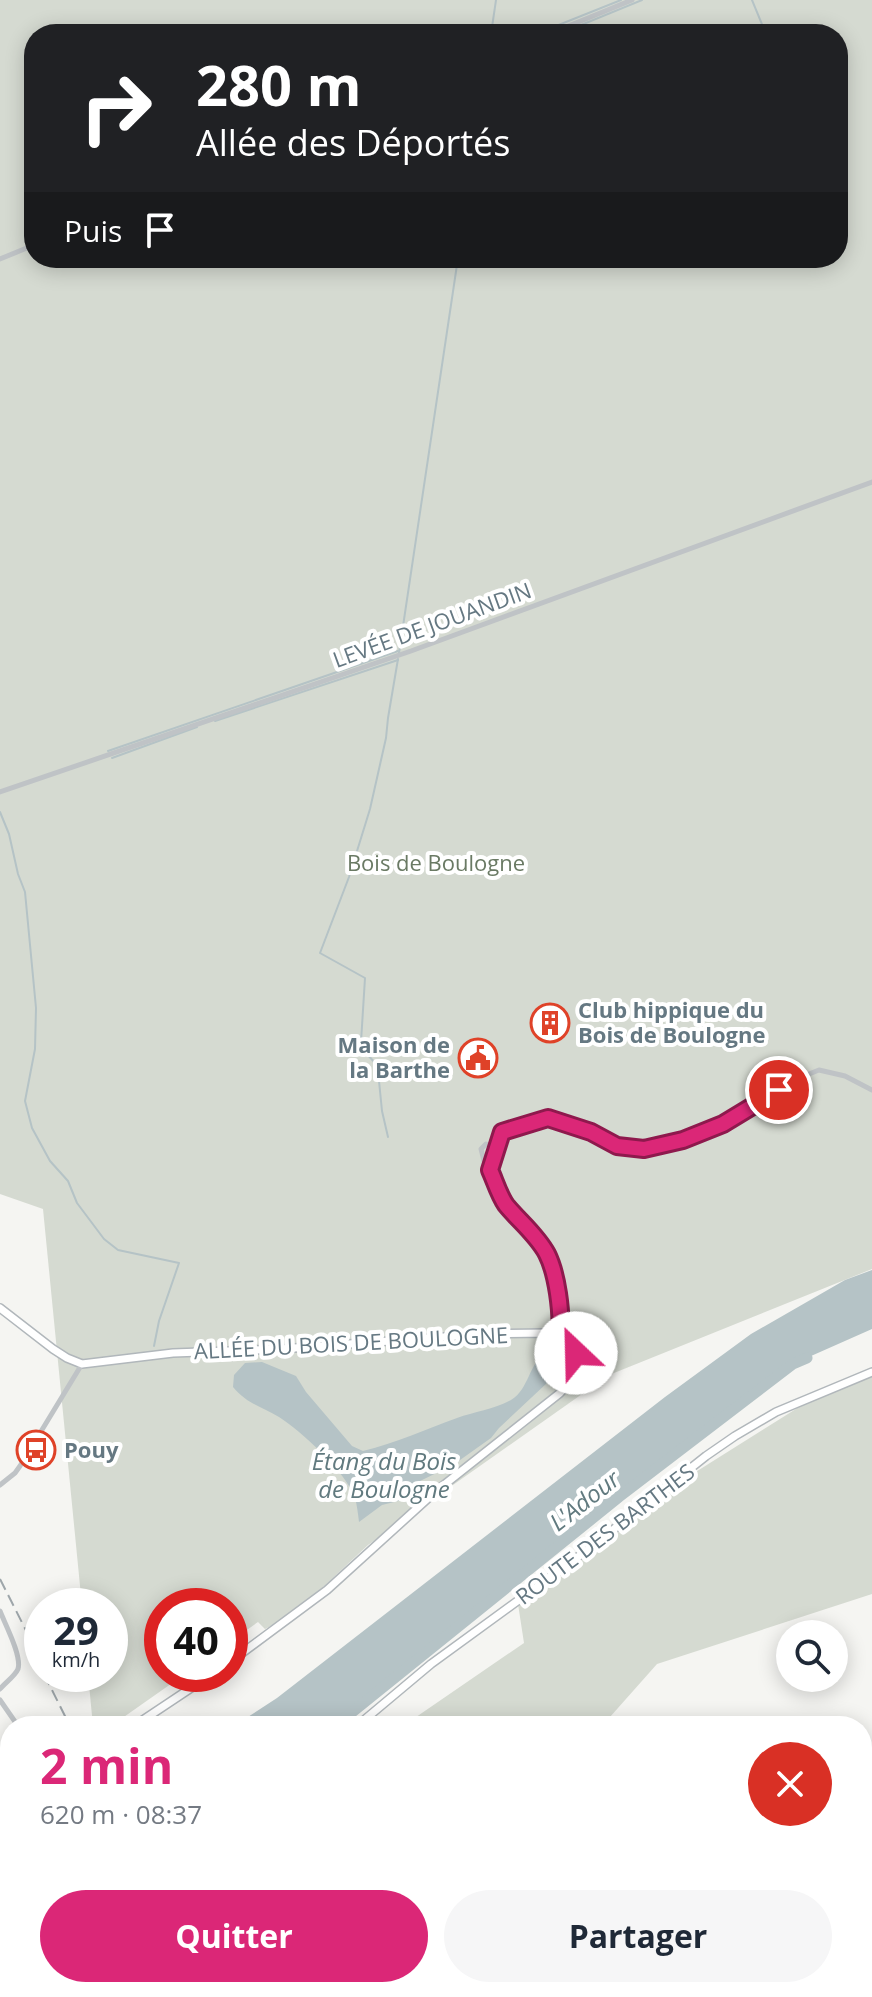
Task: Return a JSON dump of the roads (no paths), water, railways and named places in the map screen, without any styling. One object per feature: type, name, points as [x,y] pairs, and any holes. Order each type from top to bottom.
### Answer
[{"type":"street","points":[[573,24],[632,0]]},
{"type":"street","points":[[0,259],[24,249]]},
{"type":"street","name":"LEVÉE DE JOUANDIN","points":[[0,792],[399,655],[872,482]]},
{"type":"street","points":[[490,1170],[502,1132],[548,1118],[591,1132],[617,1146],[644,1149],[683,1140],[723,1124],[799,1078],[819,1070],[845,1076],[872,1090]]},
{"type":"street","points":[[248,1649],[327,1590],[435,1492],[560,1393],[572,1379],[577,1367],[576,1353],[560,1335],[561,1320],[549,1257],[504,1202],[481,1149],[486,1144],[495,1151]]},
{"type":"street","points":[[0,1308],[53,1349],[82,1364],[20,1466],[0,1485]]},
{"type":"street","name":"ALLÉE DU BOIS DE BOULOGNE","points":[[82,1364],[173,1353],[281,1349],[455,1336],[560,1335]]},
{"type":"street","name":"ROUTE DES BARTHES","points":[[369,1716],[431,1664],[590,1548],[735,1436],[776,1412],[872,1372]]},
{"type":"street","points":[[0,1611],[18,1655],[17,1669],[0,1689]]},
{"type":"street","points":[[149,1716],[185,1692]]},
{"type":"water","points":[[872,1270],[872,1329],[793,1364],[619,1497],[347,1716],[249,1716],[277,1698],[665,1397],[751,1334],[845,1280]]},
{"type":"water","name":"Étang du Bois de Boulogne","points":[[548,1352],[551,1357],[547,1383],[491,1438],[453,1465],[420,1481],[406,1499],[382,1505],[359,1522],[355,1498],[333,1465],[288,1423],[249,1401],[233,1387],[234,1375],[245,1363],[262,1362],[296,1376],[352,1446],[363,1451],[511,1400],[522,1389],[536,1362]]},
{"type":"waterway","points":[[492,24],[496,0]]},
{"type":"waterway","points":[[561,24],[621,0]]},
{"type":"waterway","points":[[583,24],[642,0]]},
{"type":"waterway","points":[[752,0],[762,24]]},
{"type":"waterway","points":[[399,653],[457,268]]},
{"type":"waterway","points":[[108,751],[398,651]]},
{"type":"waterway","points":[[388,1137],[378,1071],[361,1042],[365,978],[320,953],[349,877],[370,809],[386,738],[398,659]]},
{"type":"waterway","points":[[215,721],[398,660]]},
{"type":"waterway","points":[[112,758],[197,727]]},
{"type":"waterway","points":[[0,812],[25,892],[36,1008],[35,1049],[25,1101],[32,1128],[50,1161],[68,1181],[77,1203],[104,1239],[118,1250],[179,1263],[159,1321],[154,1346]]},
{"type":"waterway","name":"L'Adour","points":[[347,1716],[619,1497],[793,1364],[807,1358]]},
{"type":"railway","points":[[0,1579],[24,1626]]},
{"type":"railway","points":[[53,1692],[65,1716]]},
{"type":"place","name":"Club hippique du Bois de Boulogne","points":[[550,1023]]},
{"type":"place","name":"Maison de la Barthe","points":[[478,1058]]},
{"type":"place","name":"Pouy","points":[[36,1450]]},
{"type":"park label","name":"Bois de Boulogne","points":[[436,863]]}]
